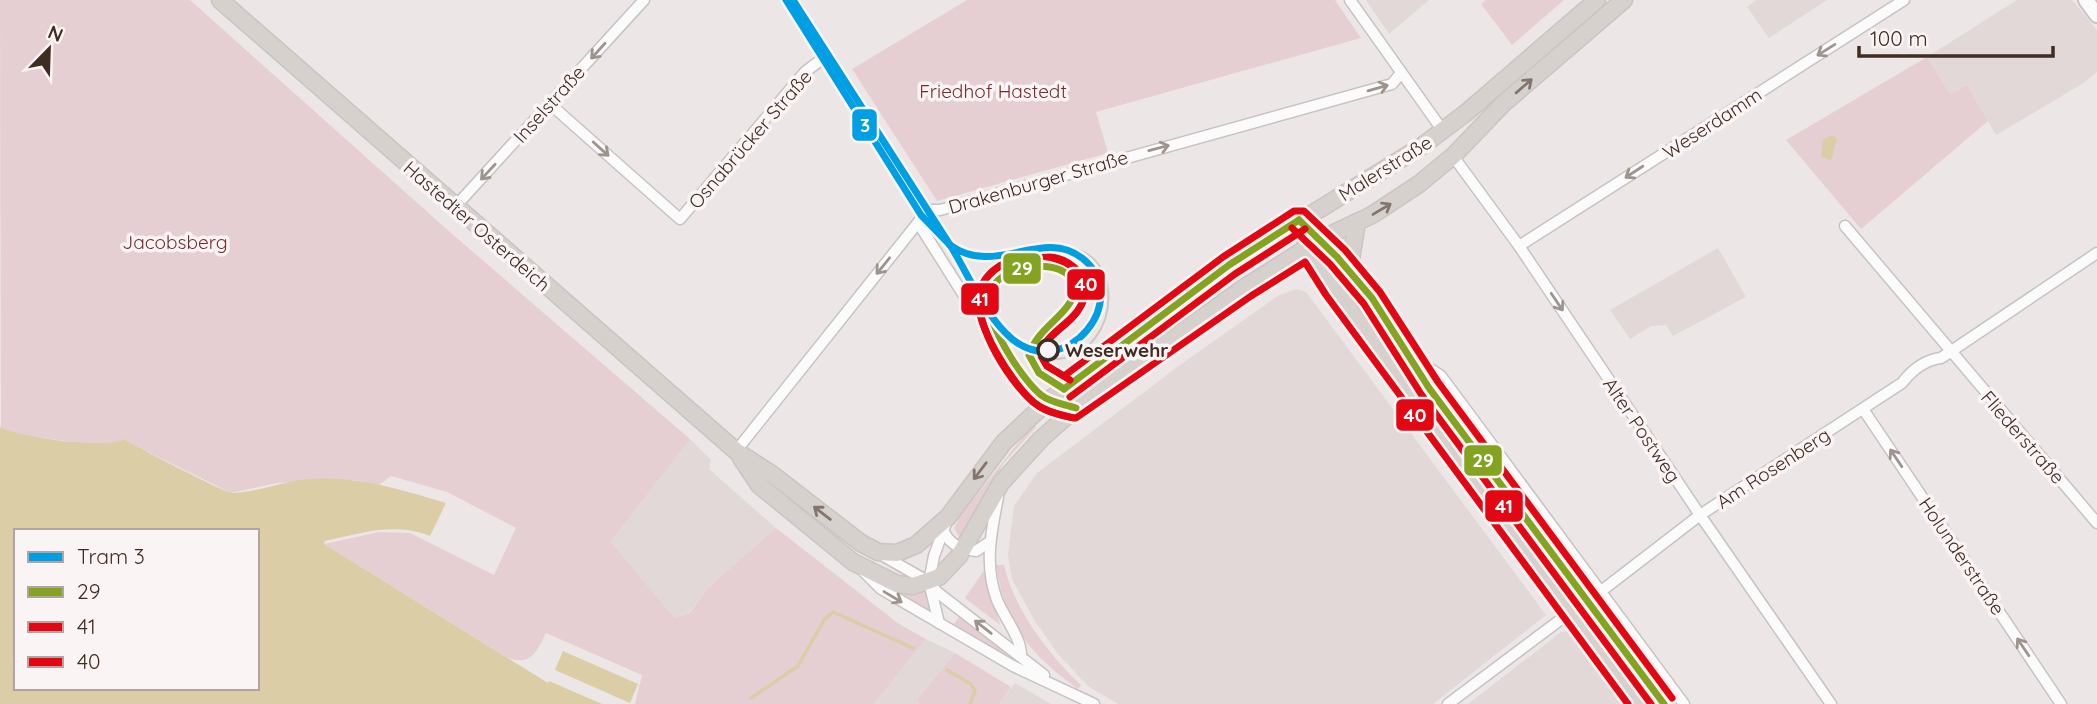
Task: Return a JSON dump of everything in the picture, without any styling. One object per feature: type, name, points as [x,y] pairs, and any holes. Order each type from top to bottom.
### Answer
[{"type":"main road","name":"Hastedter Osterdeich","points":[[220,0],[454,208],[736,450],[861,543],[878,552]]},
{"type":"main road","name":"Malerstraße","points":[[878,552],[897,553],[916,545],[946,524],[981,468],[1035,412],[1229,265],[1443,131],[1597,0]]},
{"type":"main road","name":"Malerstraße","points":[[929,582],[951,567],[1001,483],[1023,456],[1076,408],[1245,287],[1403,195],[1453,156],[1504,103],[1625,0]]},
{"type":"main road","points":[[2085,0],[2097,15]]},
{"type":"main road","points":[[1299,220],[1315,244],[1334,289],[1641,704]]},
{"type":"main road","points":[[1354,274],[1351,260],[1357,222]]},
{"type":"main road","points":[[1315,244],[1354,274],[1412,356],[1429,388],[1664,704]]},
{"type":"main road","name":"Hastedter Osterdeich","points":[[736,450],[759,485],[853,562]]},
{"type":"main road","points":[[853,562],[897,584],[913,586],[929,582]]},
{"type":"street","name":"Inselstraße","points":[[454,208],[644,0]]},
{"type":"street","points":[[789,0],[925,212],[922,229],[963,295]]},
{"type":"street","points":[[1350,0],[1443,131]]},
{"type":"street","name":"Weserdamm","points":[[1519,246],[1905,0]]},
{"type":"street","name":"Osnabrücker Straße","points":[[550,104],[680,219],[805,72],[826,56]]},
{"type":"street","name":"Drakenburger Straße","points":[[736,450],[925,212],[1392,84],[1401,73]]},
{"type":"street","name":"Alter Postweg","points":[[1453,156],[1519,246],[1700,516],[1831,704]]},
{"type":"street","points":[[1845,226],[1950,352]]},
{"type":"street","name":"Am Rosenberg","points":[[1600,592],[1700,516],[1902,383],[1909,373],[1930,360],[1941,358],[2096,254]]},
{"type":"street","name":"Fliederstraße","points":[[1950,352],[2097,523]]},
{"type":"street","points":[[1412,356],[1441,376],[1684,704]]},
{"type":"street","name":"Holunderstraße","points":[[1863,409],[2061,704]]},
{"type":"street","name":"Malerstraße","points":[[1001,483],[988,543],[997,598],[1021,651],[1021,657]]},
{"type":"street","points":[[946,524],[951,542],[964,549],[976,551],[988,543]]},
{"type":"street","name":"Malerstraße","points":[[939,624],[929,582],[934,556],[946,524]]},
{"type":"street","name":"Hastedter Osterdeich","points":[[878,552],[929,582],[937,592],[1056,684]]},
{"type":"street","name":"Hastedter Osterdeich","points":[[853,562],[881,589],[939,624],[1013,666],[1094,704]]},
{"type":"street","points":[[1448,704],[1572,611]]},
{"type":"shaded area","points":[[1366,0],[1429,0],[1389,34]]},
{"type":"shaded area","points":[[1756,0],[1827,0],[1769,38],[1747,7]]},
{"type":"shaded area","points":[[2017,0],[2072,0],[2097,30],[2097,72],[2082,84],[1996,135],[1967,85],[1950,94],[1927,57]]},
{"type":"shaded area","points":[[1832,135],[1837,139],[1831,160],[1821,157],[1823,140]]},
{"type":"shaded area","points":[[1718,248],[1746,297],[1673,336],[1666,325],[1651,326],[1630,339],[1610,310]]},
{"type":"shaded area","points":[[1297,289],[1306,292],[1546,615],[1433,704],[1118,704],[1089,687],[1058,654],[1033,618],[1012,579],[1008,555],[1014,506],[1037,473],[1180,365],[1279,295]]},
{"type":"shaded area","points":[[0,427],[24,435],[83,443],[115,442],[123,439],[233,493],[302,480],[329,479],[380,485],[446,503],[430,536],[391,529],[365,532],[325,541],[324,544],[548,683],[549,681],[602,704],[0,704]]},
{"type":"shaded area","points":[[690,439],[711,460],[709,469],[776,528],[708,588],[688,614],[674,617],[611,542]]},
{"type":"shaded area","points":[[1572,630],[1625,704],[1468,704],[1561,632]]},
{"type":"shaded area","points":[[926,639],[955,653],[916,699],[921,704],[874,704]]},
{"type":"shaded area","points":[[563,651],[638,684],[630,703],[555,670]]},
{"type":"shaded area","points":[[1015,683],[1051,704],[999,704]]},
{"type":"green space","name":"Jacobsberg","points":[[0,0],[190,0],[451,233],[690,439],[611,542],[674,617],[689,614],[708,588],[776,528],[899,624],[926,639],[874,704],[635,704],[642,675],[546,633],[533,655],[523,660],[508,658],[324,544],[379,532],[410,533],[494,575],[516,528],[447,492],[391,476],[379,485],[354,480],[277,483],[231,493],[134,445],[99,445],[18,435],[1,428]]},
{"type":"green space","name":"Friedhof Hastedt","points":[[967,0],[1335,0],[1361,38],[1096,112],[1108,153],[937,201],[852,69]]},
{"type":"green space","points":[[1486,0],[1564,0],[1512,45],[1481,4]]},
{"type":"green space","points":[[1927,57],[1950,94],[1967,85],[1988,121],[1861,229],[1786,140]]},
{"type":"green space","points":[[1034,423],[1036,427],[1003,464],[960,539],[954,528],[960,516]]},
{"type":"green space","points":[[996,565],[1004,565],[1024,614],[1056,659],[1081,685],[1078,689],[1046,663],[1022,636],[1006,605]]},
{"type":"green space","points":[[985,569],[1000,625],[965,598]]},
{"type":"green space","points":[[924,589],[934,616],[894,591]]},
{"type":"green space","points":[[957,612],[1023,666],[956,628],[953,625],[959,617]]},
{"type":"green space","points":[[955,653],[1011,687],[999,704],[921,704],[916,700]]},
{"type":"waterway","points":[[751,698],[798,666],[824,620],[833,612],[913,648]]},
{"type":"waterway","points":[[947,670],[971,684],[975,691],[970,704]]},
{"type":"tram line","name":"3","points":[[786,0],[921,215],[950,245]]},
{"type":"tram line","name":"3","points":[[793,0],[950,245]]},
{"type":"tram line","name":"3","points":[[950,245],[967,254],[984,257],[1034,249],[1066,250],[1082,258],[1096,275],[1101,294],[1097,313],[1087,330],[1072,343],[1053,351],[1033,350],[1012,339],[993,318],[950,245]]},
{"type":"tram line","points":[[1002,326],[1012,340],[1029,355],[1053,359],[1078,353],[1095,338],[1106,316],[1108,293],[1102,271],[1087,254],[1062,246],[1027,250]]},
{"type":"transit line","name":"40","points":[[1628,704],[1326,295],[1305,262],[1251,296],[1076,418],[1055,414],[1040,407],[1006,368],[981,319],[979,292],[987,277],[999,266],[1032,256],[1065,262],[1078,272],[1087,286],[1084,298],[1073,316],[1051,336],[1040,354],[1047,366],[1064,376],[1223,257],[1294,211],[1304,211],[1345,250],[1380,292],[1438,382],[1672,698]]},
{"type":"transit line","name":"29","points":[[1299,220],[1337,257],[1372,298],[1429,388],[1664,704]]},
{"type":"transit line","name":"29","points":[[1064,389],[1229,265],[1299,220]]},
{"type":"transit line","name":"41","points":[[1292,228],[1330,264],[1364,304],[1421,394],[1651,704]]},
{"type":"transit line","name":"41","points":[[1070,397],[1235,274],[1305,229]]},
{"type":"transit line","name":"41","points":[[1070,380],[1047,366],[1040,354],[1051,337],[1079,310],[1084,300],[1087,287],[1080,273],[1069,263],[1040,255],[1024,257],[995,269],[985,280],[980,293],[980,309],[984,327],[1001,363],[1033,402],[1047,410],[1073,418]]},
{"type":"transit line","name":"29","points":[[1064,389],[1039,373],[1029,355],[1039,336],[1067,306],[1077,287],[1064,272],[1049,267],[1028,267],[1007,274],[992,287],[989,296],[992,320],[998,334],[1024,377],[1041,395],[1053,402],[1076,408]]},
{"type":"place","name":"Weserwehr","points":[[1048,350]]}]
